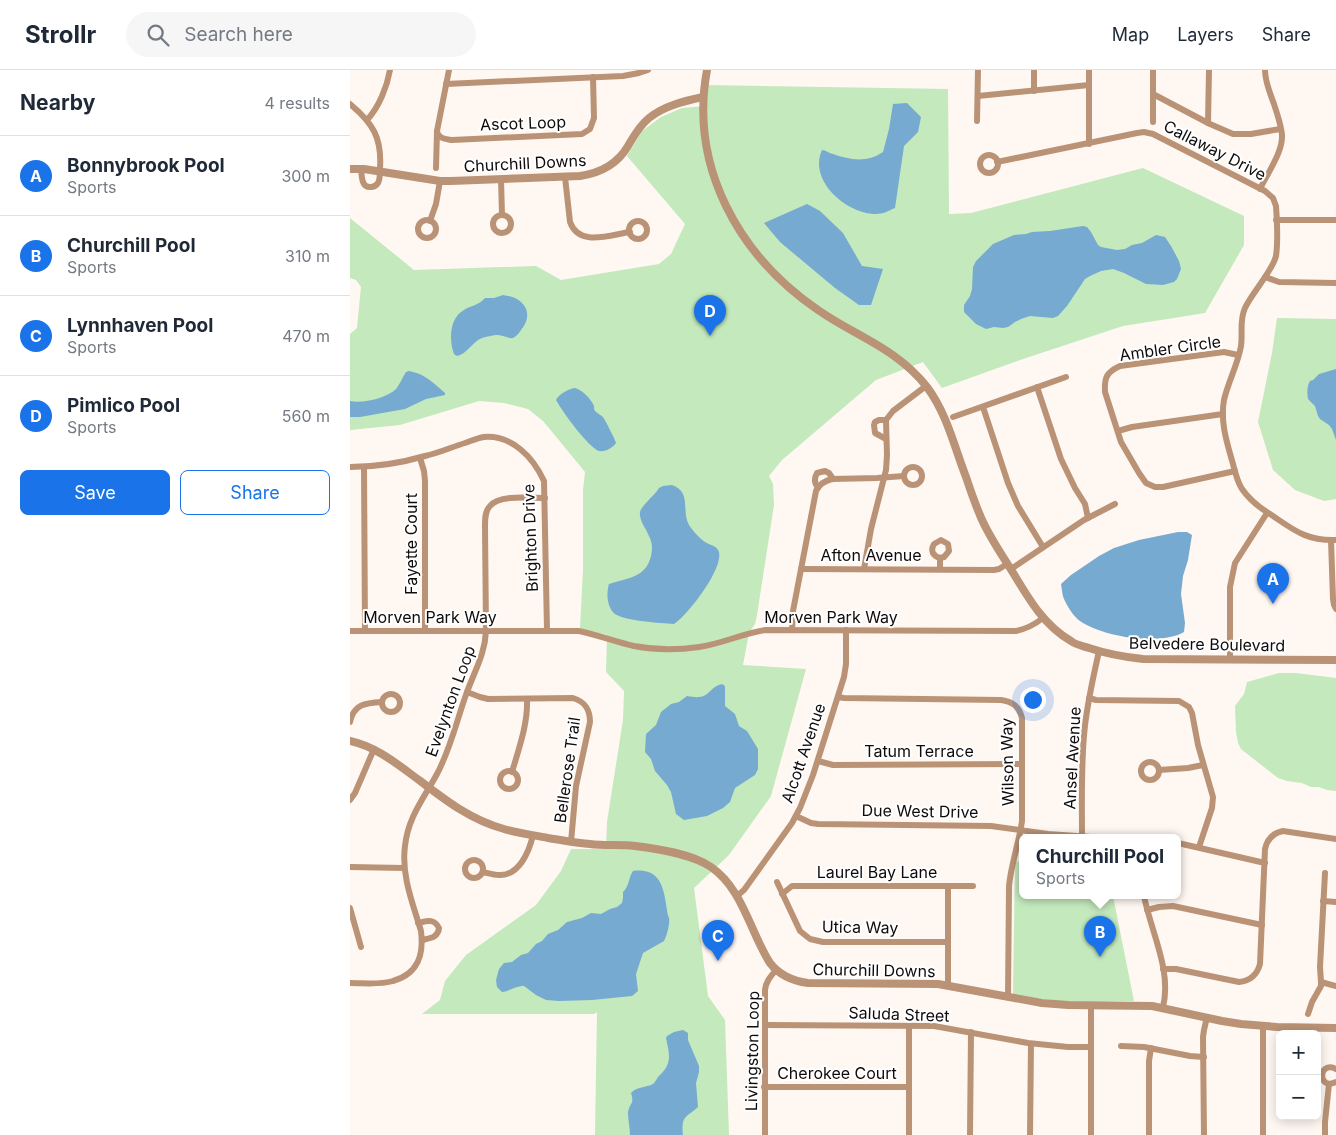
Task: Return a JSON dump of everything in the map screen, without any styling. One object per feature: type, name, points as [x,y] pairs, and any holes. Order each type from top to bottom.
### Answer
[{"type":"street","points":[[368,120],[383,95],[390,70]]},
{"type":"street","points":[[436,168],[437,131],[449,70]]},
{"type":"street","points":[[446,84],[623,76],[648,70]]},
{"type":"street","name":"Belvedere Boulevard","points":[[707,70],[703,97],[706,145],[718,189],[727,210],[741,234],[757,256],[792,291],[839,324],[884,348],[902,361],[926,386],[946,420],[983,521],[1030,600],[1056,632],[1072,642],[1099,651],[1143,659],[1336,660]]},
{"type":"street","points":[[977,121],[978,70]]},
{"type":"street","points":[[1034,70],[1034,91]]},
{"type":"street","points":[[1089,70],[1089,144]]},
{"type":"street","points":[[1153,70],[1153,122]]},
{"type":"street","points":[[1208,123],[1209,70]]},
{"type":"street","points":[[1260,188],[1278,154],[1282,140],[1278,117],[1265,78],[1265,70]]},
{"type":"street","name":"Ascot Loop","points":[[437,131],[441,138],[452,140],[582,134],[590,129],[593,124],[593,77]]},
{"type":"street","points":[[978,96],[1089,86]]},
{"type":"street","points":[[1152,94],[1233,134],[1251,134],[1280,129]]},
{"type":"street","name":"Churchill Downs","points":[[350,169],[440,181],[565,177],[591,174],[610,166],[620,157],[639,128],[657,112],[674,104],[703,97]]},
{"type":"street","points":[[350,104],[368,120],[373,128],[378,144],[380,161],[379,182],[377,185],[369,187],[363,183],[361,169]]},
{"type":"street","name":"Callaway Drive","points":[[998,162],[1148,132],[1260,188],[1270,195],[1275,202],[1276,256],[1244,310],[1241,322],[1241,345],[1225,395],[1223,414],[1225,434],[1238,482],[1247,496],[1297,532],[1317,539],[1334,540]]},
{"type":"street","points":[[565,177],[570,222],[578,234],[591,238],[630,232]]},
{"type":"street","points":[[501,179],[502,215]]},
{"type":"street","points":[[430,221],[436,204],[440,181]]},
{"type":"street","points":[[1276,220],[1336,220]]},
{"type":"street","points":[[1265,276],[1279,282],[1336,283]]},
{"type":"street","name":"Ambler Circle","points":[[1235,471],[1163,487],[1146,484],[1121,442],[1104,392],[1104,383],[1112,370],[1120,366],[1224,352],[1238,355]]},
{"type":"street","points":[[953,417],[1066,377]]},
{"type":"street","points":[[864,569],[871,529],[887,463],[886,420],[893,411],[926,386]]},
{"type":"street","points":[[1037,388],[1061,459],[1075,488],[1086,504],[1088,518]]},
{"type":"street","points":[[983,407],[1011,490],[1018,506],[1043,547]]},
{"type":"street","points":[[1118,431],[1132,426],[1223,414]]},
{"type":"street","points":[[886,420],[879,420],[874,425],[875,433],[886,439]]},
{"type":"street","name":"Brighton Drive","points":[[350,467],[393,464],[420,458],[477,439],[492,438],[503,440],[522,450],[544,481],[547,630]]},
{"type":"street","name":"Fayette Court","points":[[420,458],[425,481],[425,631]]},
{"type":"street","points":[[364,466],[365,631]]},
{"type":"street","points":[[818,488],[815,481],[817,473],[825,471],[833,479]]},
{"type":"street","points":[[792,630],[793,611],[818,488],[826,480],[833,479],[904,476]]},
{"type":"street","name":"Evelynton Loop","points":[[350,983],[383,983],[393,981],[404,977],[419,960],[422,940],[404,868],[407,833],[415,810],[444,759],[467,692],[483,654],[486,631],[485,526],[487,511],[490,506],[501,499],[545,498]]},
{"type":"street","points":[[1009,567],[1088,518],[1115,504]]},
{"type":"street","points":[[1230,659],[1231,576],[1235,563],[1267,512]]},
{"type":"street","points":[[1334,540],[1333,599],[1336,609]]},
{"type":"street","name":"Afton Avenue","points":[[940,558],[940,570]]},
{"type":"street","name":"Afton Avenue","points":[[801,569],[994,570],[1009,567]]},
{"type":"street","name":"Morven Park Way","points":[[350,631],[579,631],[634,646],[677,649],[709,645],[754,631],[1016,631],[1029,627],[1043,618]]},
{"type":"street","name":"Alcott Avenue","points":[[736,896],[744,890],[796,816],[807,791],[818,761],[845,670],[846,630]]},
{"type":"street","name":"Ansel Avenue","points":[[1082,834],[1082,751],[1089,698],[1099,651]]},
{"type":"street","name":"Bellerose Trail","points":[[467,692],[488,698],[573,698],[582,702],[588,709],[590,722],[576,786],[571,842]]},
{"type":"street","name":"Wilson Way","points":[[838,697],[1001,700],[1009,701],[1016,705],[1020,710],[1022,718],[1020,834]]},
{"type":"street","points":[[1089,698],[1096,700],[1180,701],[1192,712],[1203,765],[1212,791],[1213,803],[1199,847]]},
{"type":"street","points":[[512,772],[523,732],[527,699]]},
{"type":"street","points":[[350,722],[352,715],[359,706],[382,702]]},
{"type":"street","points":[[350,741],[374,749],[459,810],[503,829],[571,842],[635,846],[665,851],[695,859],[716,870],[729,883],[767,958],[776,970]]},
{"type":"street","points":[[350,800],[355,793],[374,749]]},
{"type":"street","name":"Tatum Terrace","points":[[818,761],[834,764],[1022,764]]},
{"type":"street","points":[[1159,770],[1203,765]]},
{"type":"street","name":"Due West Drive","points":[[796,816],[818,824],[977,826],[1056,834]]},
{"type":"street","points":[[1163,969],[1176,969],[1239,982],[1253,977],[1258,969],[1265,849],[1268,841],[1279,832],[1288,831],[1336,839]]},
{"type":"street","points":[[483,872],[498,876],[504,875],[516,868],[524,859],[533,835]]},
{"type":"street","name":"Wilson Way","points":[[1008,997],[1009,886],[1019,838]]},
{"type":"street","points":[[1181,844],[1265,863]]},
{"type":"street","points":[[350,867],[404,868]]},
{"type":"street","points":[[1308,1014],[1321,982],[1320,967],[1325,873]]},
{"type":"street","name":"Utica Way","points":[[777,882],[800,932],[810,939],[816,941],[948,942]]},
{"type":"street","name":"Laurel Bay Lane","points":[[782,894],[792,886],[973,886]]},
{"type":"street","points":[[948,886],[948,986]]},
{"type":"street","points":[[1145,899],[1163,969],[1165,986],[1163,1008]]},
{"type":"street","points":[[1323,901],[1336,902]]},
{"type":"street","points":[[1147,910],[1173,906],[1262,925]]},
{"type":"street","points":[[350,908],[350,914],[361,947]]},
{"type":"street","points":[[418,923],[430,920],[437,924],[438,928],[436,935],[422,940]]},
{"type":"street","name":"Churchill Downs","points":[[776,970],[792,980],[808,983],[930,983],[1054,1004],[1140,1005],[1263,1026],[1336,1028]]},
{"type":"street","name":"Livingston Loop","points":[[765,1135],[766,984],[776,970]]},
{"type":"street","points":[[1321,982],[1336,986]]},
{"type":"street","points":[[1091,1005],[1091,1135]]},
{"type":"street","points":[[1204,1135],[1204,1030],[1207,1017]]},
{"type":"street","name":"Saluda Street","points":[[765,1025],[934,1026],[1031,1044],[1091,1047]]},
{"type":"street","points":[[909,1026],[909,1135]]},
{"type":"street","points":[[1263,1026],[1263,1135]]},
{"type":"street","points":[[970,1032],[970,1135]]},
{"type":"street","points":[[1030,1135],[1031,1044]]},
{"type":"street","points":[[1121,1046],[1151,1048],[1204,1057]]},
{"type":"street","points":[[1149,1135],[1149,1061],[1151,1048]]},
{"type":"street","points":[[1325,1135],[1326,1113],[1332,1083],[1324,1081],[1322,1073],[1329,1067],[1336,1069]]},
{"type":"street","name":"Cherokee Court","points":[[764,1087],[909,1087]]},
{"type":"green space","points":[[706,85],[948,89],[949,214],[971,213],[1143,168],[1244,216],[1244,245],[1205,313],[1123,326],[942,388],[923,362],[876,380],[782,460],[769,476],[773,484],[774,505],[757,615],[755,624],[749,633],[743,665],[806,669],[771,796],[729,855],[694,888],[708,996],[725,1020],[729,1135],[595,1135],[597,1012],[594,1014],[422,1014],[440,1000],[445,981],[466,955],[536,905],[561,871],[571,849],[606,849],[607,822],[623,720],[624,691],[606,672],[607,635],[580,628],[585,472],[543,421],[528,409],[504,403],[479,401],[400,425],[350,430],[350,334],[357,328],[361,287],[356,280],[350,278],[350,218],[414,270],[536,266],[561,280],[659,264],[671,254],[685,224],[627,156],[642,131],[661,117],[682,108],[705,106]]},
{"type":"green space","points":[[1277,318],[1336,319],[1336,499],[1324,501],[1295,490],[1273,470],[1258,422]]},
{"type":"green space","points":[[1279,673],[1336,678],[1336,791],[1311,787],[1278,778],[1241,749],[1238,743],[1235,706],[1244,694],[1247,682]]},
{"type":"green space","points":[[1015,861],[1019,862],[1019,899],[1114,899],[1134,1001],[1068,1002],[1013,995]]},
{"type":"water","points":[[907,103],[921,117],[918,132],[904,146],[895,208],[883,213],[865,213],[842,202],[825,184],[820,173],[819,162],[822,150],[852,159],[871,158],[883,152],[893,104]]},
{"type":"water","points":[[807,204],[820,211],[843,233],[862,266],[883,269],[871,305],[859,305],[835,288],[780,242],[764,223]]},
{"type":"water","points":[[1087,227],[1091,232],[1098,245],[1117,250],[1142,243],[1156,235],[1165,237],[1179,261],[1181,269],[1177,279],[1174,282],[1163,285],[1146,284],[1113,269],[1101,271],[1085,279],[1058,316],[1053,318],[1030,316],[1003,328],[994,327],[986,329],[976,324],[964,312],[964,305],[972,289],[973,267],[976,261],[993,244],[1014,235]]},
{"type":"water","points":[[503,295],[515,298],[526,308],[526,321],[519,333],[513,338],[498,335],[482,338],[461,355],[457,356],[454,354],[451,336],[455,318],[485,298]]},
{"type":"water","points":[[1336,369],[1336,440],[1329,425],[1318,416],[1315,406],[1308,399],[1307,392],[1310,381],[1319,374]]},
{"type":"water","points":[[409,371],[429,379],[445,395],[426,399],[405,409],[350,417],[350,401],[367,401],[387,395],[396,389],[406,372]]},
{"type":"water","points":[[575,388],[588,397],[597,413],[606,422],[616,443],[609,449],[599,451],[588,443],[569,420],[556,400],[564,392]]},
{"type":"water","points":[[672,485],[682,492],[690,527],[703,541],[718,550],[717,567],[696,601],[674,624],[643,621],[615,614],[612,611],[607,596],[609,584],[640,573],[645,569],[652,553],[652,545],[641,521],[640,512],[659,488]]},
{"type":"water","points":[[1187,532],[1192,535],[1181,594],[1185,623],[1184,632],[1161,638],[1132,638],[1090,627],[1073,614],[1063,597],[1061,584],[1071,575],[1114,548],[1139,540]]},
{"type":"water","points":[[722,684],[725,686],[725,706],[735,714],[739,726],[747,731],[758,749],[758,769],[755,775],[735,788],[730,802],[723,808],[707,816],[684,820],[676,814],[671,792],[655,771],[651,759],[645,752],[646,734],[656,725],[661,712],[671,704],[679,702],[687,696],[701,697]]},
{"type":"water","points":[[633,871],[650,872],[659,881],[669,918],[668,930],[664,941],[643,953],[636,974],[638,991],[632,996],[559,1001],[546,1000],[524,986],[502,992],[497,987],[496,980],[499,969],[504,963],[512,962],[521,955],[528,953],[548,934],[558,930],[567,922],[582,918],[591,913],[601,914],[622,903],[623,892]]},
{"type":"water","points":[[683,1030],[688,1033],[688,1040],[699,1066],[696,1083],[698,1107],[685,1118],[683,1135],[630,1135],[628,1113],[632,1102],[631,1093],[636,1089],[654,1083],[664,1071],[669,1058],[666,1038],[674,1032]]},
{"type":"place","name":"Pimlico Pool","points":[[710,336]]},
{"type":"place","name":"Bonnybrook Pool","points":[[1273,604]]},
{"type":"place","name":"Churchill Pool","points":[[1100,957]]},
{"type":"place","name":"Lynnhaven Pool","points":[[718,961]]}]
